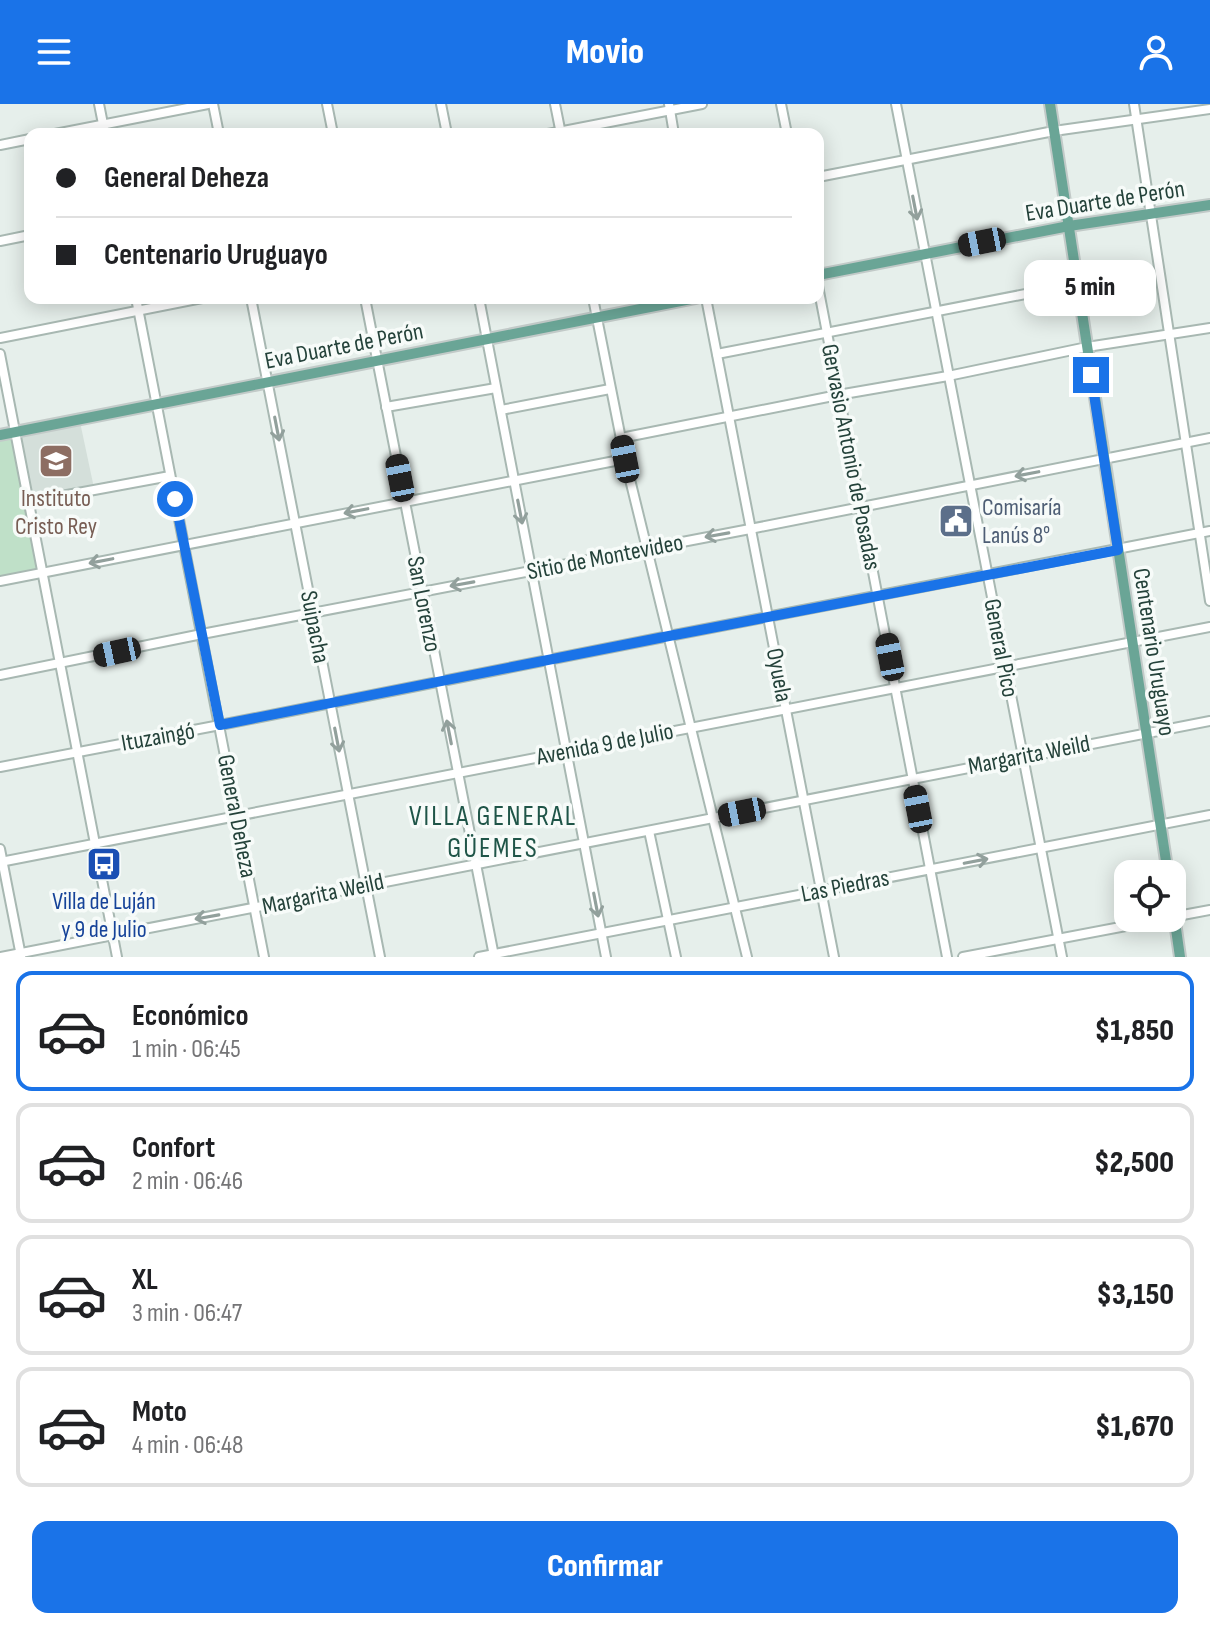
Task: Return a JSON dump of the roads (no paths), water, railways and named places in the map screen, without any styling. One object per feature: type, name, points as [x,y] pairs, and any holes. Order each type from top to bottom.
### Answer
[{"type":"main road","name":"Centenario Uruguayo","points":[[1050,104],[1166,860]]},
{"type":"main road","name":"Eva Duarte de Perón","points":[[824,274],[1069,226],[1210,205]]},
{"type":"main road","name":"Eva Duarte de Perón","points":[[0,435],[666,304]]},
{"type":"main road","points":[[1175,932],[1180,957]]},
{"type":"street","points":[[99,104],[104,128]]},
{"type":"street","points":[[108,128],[210,104],[217,128]]},
{"type":"street","points":[[327,104],[332,128]]},
{"type":"street","points":[[441,104],[446,128]]},
{"type":"street","points":[[555,104],[559,128]]},
{"type":"street","points":[[581,128],[669,107],[702,104]]},
{"type":"street","points":[[781,104],[786,128]]},
{"type":"street","name":"General Pico","points":[[896,104],[1062,957]]},
{"type":"street","points":[[1134,104],[1210,601]]},
{"type":"street","points":[[669,107],[673,128]]},
{"type":"street","points":[[824,176],[1054,131],[1210,109]]},
{"type":"street","points":[[0,145],[24,140]]},
{"type":"street","points":[[0,241],[24,236]]},
{"type":"street","points":[[717,354],[1077,284]]},
{"type":"street","name":"General Deheza","points":[[137,304],[264,957]]},
{"type":"street","points":[[0,338],[170,304]]},
{"type":"street","name":"Suipacha","points":[[252,304],[380,957]]},
{"type":"street","name":"San Lorenzo","points":[[366,304],[493,956]]},
{"type":"street","points":[[480,304],[606,957]]},
{"type":"street","points":[[594,304],[625,459],[747,957]]},
{"type":"street","name":"Oyuela","points":[[707,304],[834,957]]},
{"type":"street","name":"Gervasio Antonio de Posadas","points":[[821,304],[947,957]]},
{"type":"street","points":[[621,438],[1087,347],[1210,328]]},
{"type":"street","points":[[0,354],[117,957]]},
{"type":"street","points":[[386,407],[496,388]]},
{"type":"street","points":[[501,410],[610,389]]},
{"type":"street","name":"Sitio de Montevideo","points":[[0,675],[1210,438]]},
{"type":"street","points":[[0,581],[625,459]]},
{"type":"street","points":[[29,502],[170,476]]},
{"type":"street","name":"Ituzaingó","points":[[0,767],[1210,531]]},
{"type":"street","name":"Avenida 9 de Julio","points":[[1,862],[1210,627]]},
{"type":"street","name":"Margarita Weild","points":[[1,957],[1210,721]]},
{"type":"street","name":"Las Piedras","points":[[479,957],[1210,815]]},
{"type":"street","points":[[649,831],[676,957]]},
{"type":"street","points":[[0,849],[21,955]]},
{"type":"street","points":[[1186,914],[1210,910]]},
{"type":"street","points":[[963,957],[1114,928]]},
{"type":"place","name":"Instituto Cristo Rey","points":[[56,461]]},
{"type":"place","name":"Comisaría Lanús 8°","points":[[956,521]]},
{"type":"place","name":"Villa de Luján y 9 de Julio","points":[[104,864]]},
{"type":"district","name":"VILLA GENERAL GÜEMES","points":[[493,832]]}]
